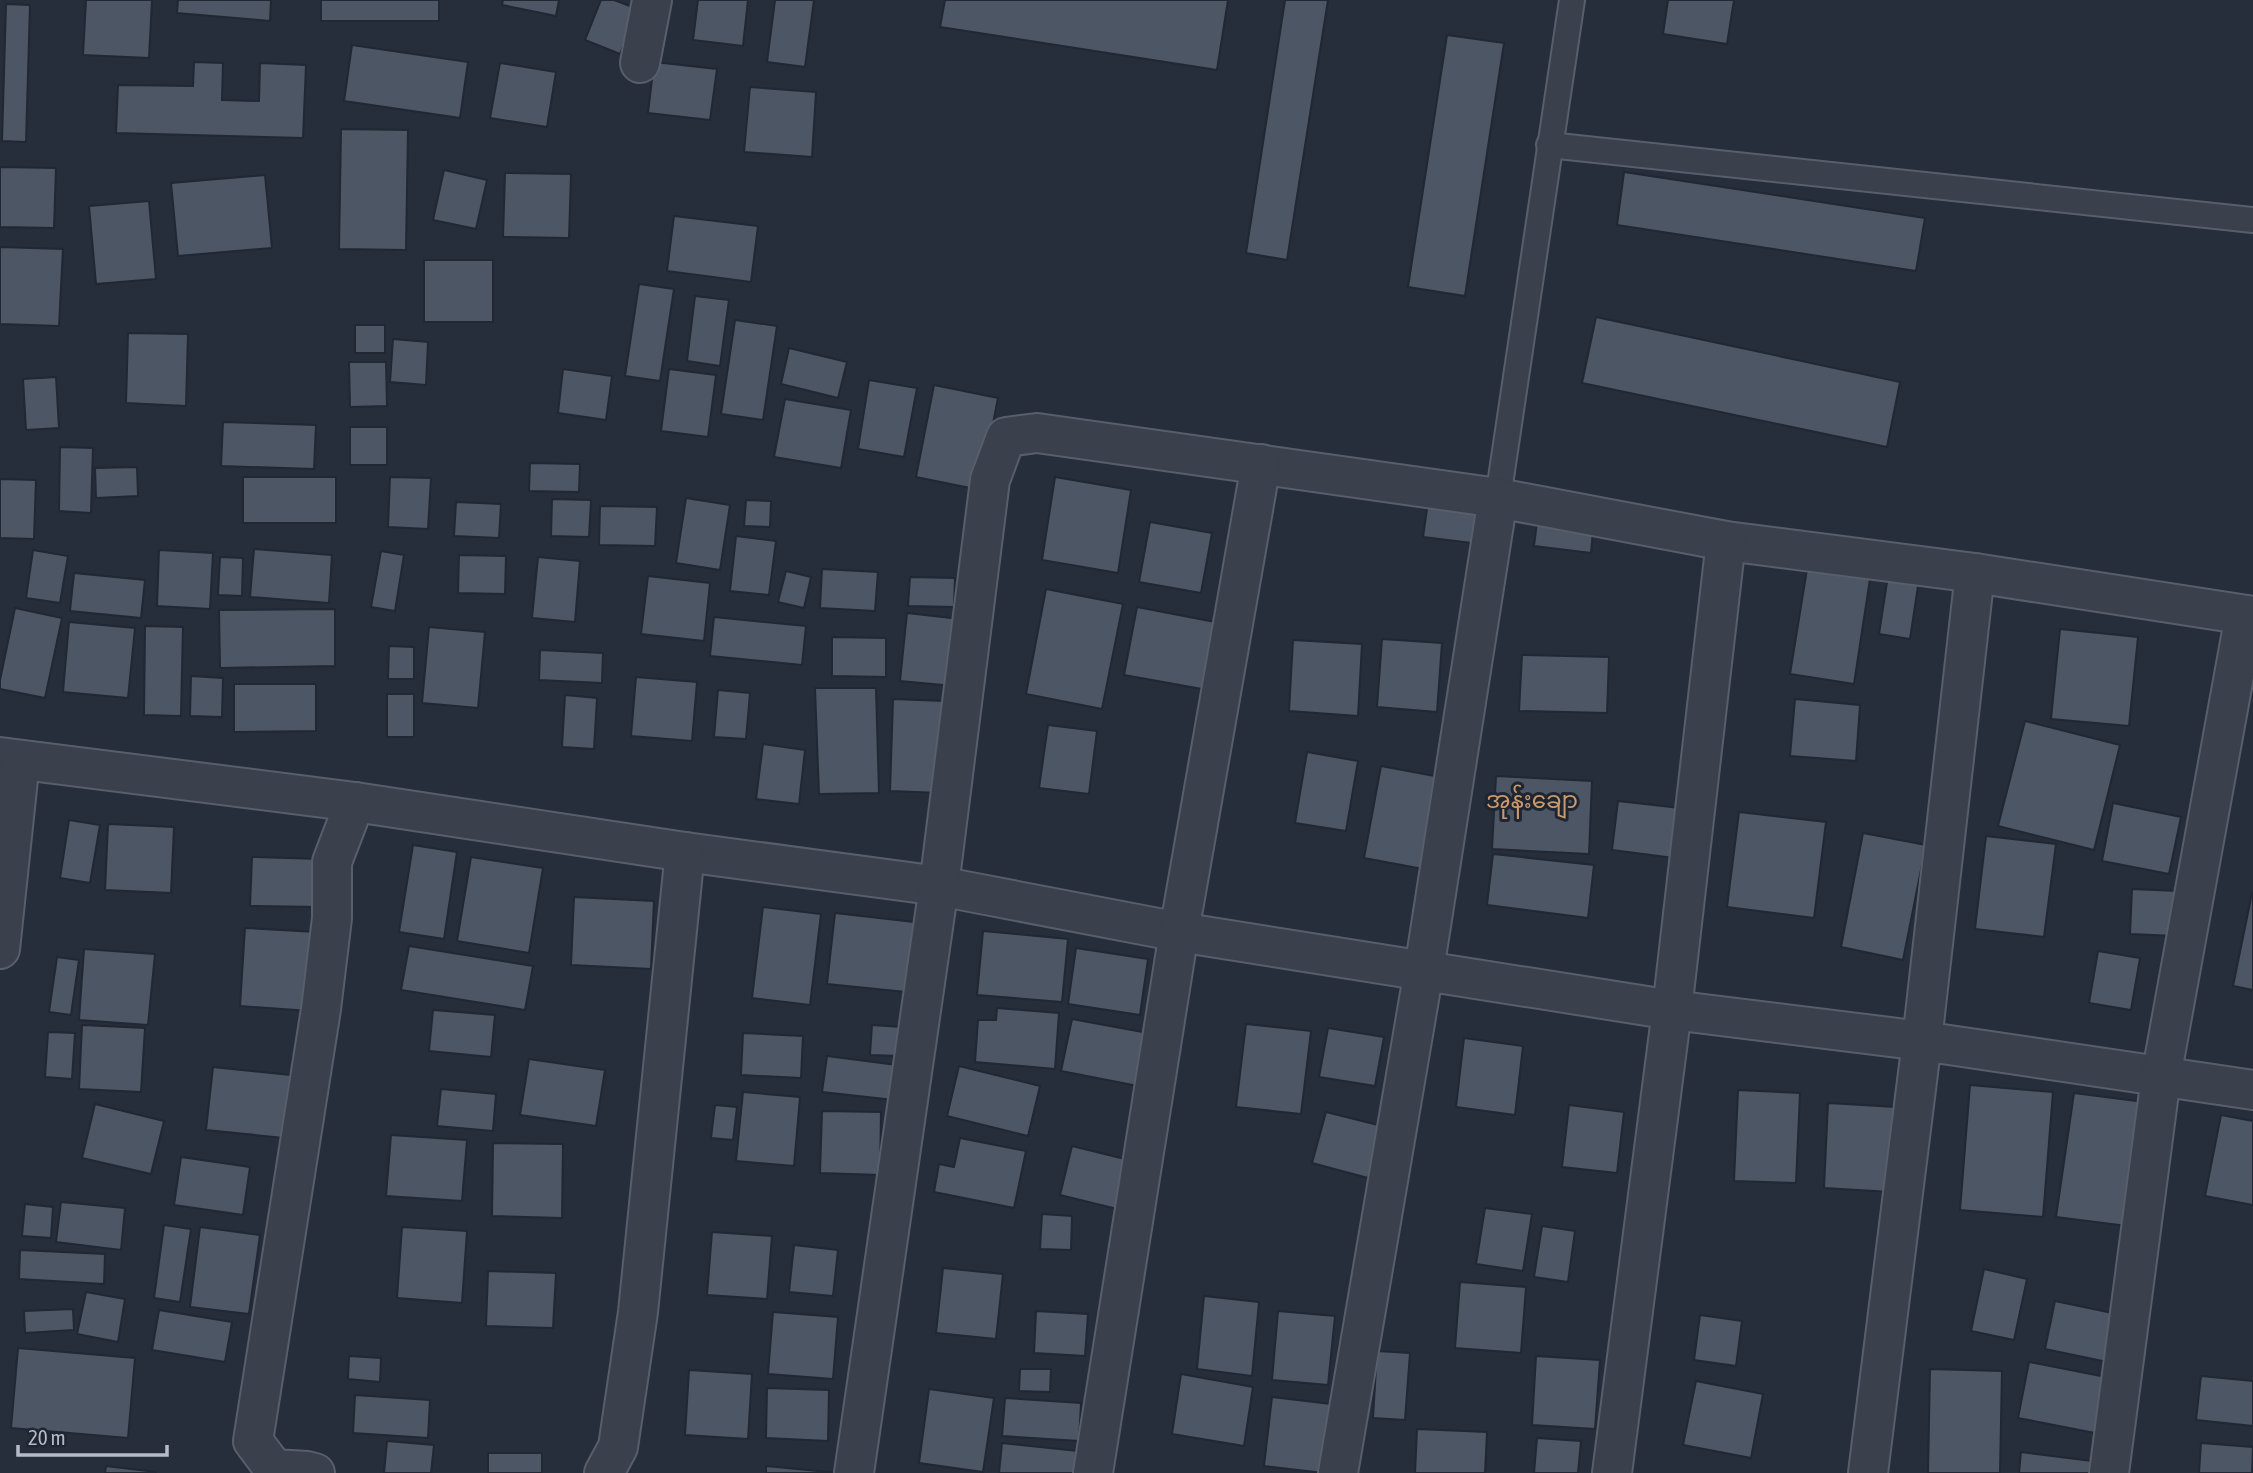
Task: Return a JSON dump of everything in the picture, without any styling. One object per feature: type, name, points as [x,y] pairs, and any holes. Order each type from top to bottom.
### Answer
[{"type":"street","points":[[640,62],[652,0]]},
{"type":"street","points":[[854,1473],[939,886],[990,480],[1006,437],[1037,433],[1498,498],[1726,541],[1976,573],[2249,615],[2161,1077],[2109,1473]]},
{"type":"street","points":[[1093,1473],[1179,932],[1261,464]]},
{"type":"street","points":[[1338,1473],[1424,970],[1498,498]]},
{"type":"street","points":[[1612,1473],[1672,1010],[1726,541]]},
{"type":"street","points":[[1868,1473],[1922,1041],[1976,573]]},
{"type":"street","points":[[0,949],[10,759],[355,802],[685,852],[939,886],[1179,932],[1672,1010],[1922,1041],[2253,1090]]},
{"type":"street","points":[[316,1473],[274,1469],[253,1441],[321,1009],[332,918],[332,862],[355,802]]},
{"type":"street","points":[[604,1473],[618,1447],[638,1312],[685,852]]},
{"type":"lane","points":[[1498,498],[1572,0]]},
{"type":"lane","points":[[1549,145],[2253,220]]},
{"type":"building","points":[[86,0],[152,0],[149,58],[83,55]]},
{"type":"building","points":[[178,0],[271,0],[270,21],[177,13]]},
{"type":"building","points":[[321,0],[439,0],[439,21],[321,21]]},
{"type":"building","points":[[503,0],[559,0],[556,16],[502,5]]},
{"type":"building","points":[[601,0],[614,0],[638,9],[620,54],[585,40]]},
{"type":"building","points":[[698,0],[748,0],[743,46],[693,40]]},
{"type":"building","points":[[775,0],[814,0],[805,67],[767,62]]},
{"type":"building","points":[[945,0],[1228,0],[1217,70],[940,27]]},
{"type":"building","points":[[1285,0],[1328,0],[1287,260],[1246,253]]},
{"type":"building","points":[[1668,0],[1734,0],[1727,44],[1663,34]]},
{"type":"building","points":[[6,4],[30,5],[26,142],[2,141]]},
{"type":"building","points":[[1447,35],[1504,43],[1465,296],[1408,287]]},
{"type":"building","points":[[352,45],[468,62],[460,118],[344,101]]},
{"type":"building","points":[[194,62],[223,63],[222,100],[259,101],[260,63],[306,65],[303,138],[116,133],[118,85],[193,86]]},
{"type":"building","points":[[654,62],[717,69],[710,120],[648,113]]},
{"type":"building","points":[[500,63],[556,72],[547,127],[490,118]]},
{"type":"building","points":[[750,87],[816,92],[812,157],[744,152]]},
{"type":"building","points":[[341,129],[408,130],[406,250],[339,249]]},
{"type":"building","points":[[0,167],[56,168],[54,228],[0,227]]},
{"type":"building","points":[[444,170],[487,180],[476,229],[433,220]]},
{"type":"building","points":[[1624,172],[1925,218],[1916,271],[1617,225]]},
{"type":"building","points":[[505,173],[571,174],[569,238],[503,237]]},
{"type":"building","points":[[265,175],[272,248],[178,256],[171,183]]},
{"type":"building","points":[[149,201],[156,279],[96,284],[89,206]]},
{"type":"building","points":[[674,216],[758,226],[751,282],[667,271]]},
{"type":"building","points":[[0,247],[63,249],[59,326],[0,324]]},
{"type":"building","points":[[424,260],[493,260],[493,322],[424,322]]},
{"type":"building","points":[[639,284],[674,289],[660,381],[625,376]]},
{"type":"building","points":[[695,296],[729,300],[720,366],[687,361]]},
{"type":"building","points":[[1596,317],[1900,382],[1887,447],[1582,383]]},
{"type":"building","points":[[735,320],[777,326],[763,420],[721,414]]},
{"type":"building","points":[[355,325],[385,325],[385,353],[355,353]]},
{"type":"building","points":[[128,333],[188,334],[186,406],[126,403]]},
{"type":"building","points":[[393,339],[428,342],[426,385],[390,382]]},
{"type":"building","points":[[789,348],[847,362],[838,398],[781,384]]},
{"type":"building","points":[[349,362],[386,362],[387,406],[350,407]]},
{"type":"building","points":[[563,369],[612,376],[606,420],[558,413]]},
{"type":"building","points":[[669,369],[716,375],[708,437],[661,431]]},
{"type":"building","points":[[56,377],[59,428],[26,430],[23,379]]},
{"type":"building","points":[[869,380],[917,388],[904,457],[858,449]]},
{"type":"building","points":[[934,385],[998,398],[980,490],[916,477]]},
{"type":"building","points":[[785,399],[851,410],[841,468],[774,457]]},
{"type":"building","points":[[223,422],[316,425],[314,469],[221,466]]},
{"type":"building","points":[[350,427],[387,427],[387,465],[350,465]]},
{"type":"building","points":[[60,447],[93,448],[91,513],[59,511]]},
{"type":"building","points":[[530,463],[580,464],[579,492],[529,491]]},
{"type":"building","points":[[137,467],[138,496],[96,498],[95,468]]},
{"type":"building","points":[[243,477],[336,477],[336,523],[243,523]]},
{"type":"building","points":[[390,477],[431,478],[428,529],[388,527]]},
{"type":"building","points":[[1055,477],[1131,490],[1118,573],[1042,560]]},
{"type":"building","points":[[0,479],[36,480],[34,539],[0,538]]},
{"type":"building","points":[[1429,495],[1486,502],[1480,544],[1423,537]]},
{"type":"building","points":[[686,498],[730,505],[720,570],[676,563]]},
{"type":"building","points":[[552,499],[591,500],[589,537],[551,536]]},
{"type":"building","points":[[746,500],[771,501],[770,527],[744,526]]},
{"type":"building","points":[[456,502],[501,504],[499,538],[454,536]]},
{"type":"building","points":[[600,506],[657,507],[655,546],[599,545]]},
{"type":"building","points":[[1538,514],[1594,520],[1591,553],[1534,546]]},
{"type":"building","points":[[1150,522],[1212,533],[1201,593],[1139,582]]},
{"type":"building","points":[[736,536],[776,541],[769,595],[730,591]]},
{"type":"building","points":[[254,549],[332,555],[329,603],[250,597]]},
{"type":"building","points":[[33,550],[68,556],[60,603],[26,598]]},
{"type":"building","points":[[159,550],[213,553],[210,609],[157,606]]},
{"type":"building","points":[[381,551],[404,555],[395,611],[371,607]]},
{"type":"building","points":[[459,555],[506,556],[505,594],[458,593]]},
{"type":"building","points":[[220,557],[243,558],[242,596],[218,595]]},
{"type":"building","points":[[538,557],[580,561],[575,622],[532,618]]},
{"type":"building","points":[[822,569],[878,572],[875,611],[820,608]]},
{"type":"building","points":[[1807,569],[1870,579],[1854,684],[1790,674]]},
{"type":"building","points":[[1889,569],[1920,573],[1910,639],[1879,634]]},
{"type":"building","points":[[786,571],[811,577],[804,608],[778,602]]},
{"type":"building","points":[[74,573],[145,580],[141,618],[70,611]]},
{"type":"building","points":[[648,576],[710,583],[704,641],[641,634]]},
{"type":"building","points":[[910,577],[955,578],[954,607],[908,606]]},
{"type":"building","points":[[1046,589],[1123,604],[1102,709],[1026,694]]},
{"type":"building","points":[[1137,607],[1215,622],[1202,689],[1124,675]]},
{"type":"building","points":[[15,608],[62,618],[45,698],[0,689]]},
{"type":"building","points":[[335,609],[335,666],[220,668],[219,610]]},
{"type":"building","points":[[907,613],[960,619],[954,686],[900,681]]},
{"type":"building","points":[[714,617],[806,626],[802,665],[710,656]]},
{"type":"building","points":[[69,622],[135,628],[128,698],[63,692]]},
{"type":"building","points":[[145,626],[183,627],[181,716],[144,715]]},
{"type":"building","points":[[429,627],[485,632],[478,708],[422,703]]},
{"type":"building","points":[[2060,629],[2138,637],[2129,726],[2051,719]]},
{"type":"building","points":[[832,637],[886,638],[886,677],[832,676]]},
{"type":"building","points":[[1382,639],[1442,643],[1437,712],[1377,707]]},
{"type":"building","points":[[1293,640],[1362,644],[1358,716],[1289,711]]},
{"type":"building","points":[[389,646],[414,647],[414,679],[388,679]]},
{"type":"building","points":[[540,650],[603,653],[602,683],[539,680]]},
{"type":"building","points":[[1522,655],[1609,657],[1607,713],[1519,711]]},
{"type":"building","points":[[191,676],[223,678],[222,717],[190,716]]},
{"type":"building","points":[[636,677],[697,682],[692,741],[631,736]]},
{"type":"building","points":[[234,684],[316,684],[316,731],[234,732]]},
{"type":"building","points":[[815,688],[876,688],[879,793],[819,794]]},
{"type":"building","points":[[718,690],[750,693],[746,739],[714,737]]},
{"type":"building","points":[[387,694],[414,694],[414,737],[387,737]]},
{"type":"building","points":[[565,695],[597,698],[594,749],[562,747]]},
{"type":"building","points":[[893,699],[944,701],[941,793],[890,791]]},
{"type":"building","points":[[1795,699],[1860,705],[1856,761],[1790,756]]},
{"type":"building","points":[[2025,721],[2120,745],[2094,850],[1998,826]]},
{"type":"building","points":[[1048,725],[1097,731],[1089,794],[1039,788]]},
{"type":"building","points":[[763,744],[805,750],[799,804],[756,799]]},
{"type":"building","points":[[1307,752],[1358,761],[1346,831],[1295,823]]},
{"type":"building","points":[[1381,766],[1440,777],[1423,869],[1364,858]]},
{"type":"building","points":[[1496,776],[1592,781],[1589,854],[1492,849]]},
{"type":"building","points":[[1618,801],[1680,808],[1674,858],[1612,850]]},
{"type":"building","points":[[2113,803],[2181,817],[2169,874],[2102,861]]},
{"type":"building","points":[[1739,812],[1826,822],[1814,918],[1727,907]]},
{"type":"building","points":[[69,820],[100,825],[90,883],[60,878]]},
{"type":"building","points":[[108,824],[174,827],[171,893],[105,890]]},
{"type":"building","points":[[1863,833],[1926,845],[1903,960],[1841,947]]},
{"type":"building","points":[[1986,836],[2056,844],[2044,937],[1975,929]]},
{"type":"building","points":[[413,845],[457,852],[444,939],[399,932]]},
{"type":"building","points":[[1493,854],[1594,865],[1588,918],[1487,905]]},
{"type":"building","points":[[252,857],[321,859],[319,907],[250,906]]},
{"type":"building","points":[[471,857],[543,868],[529,953],[457,941]]},
{"type":"building","points":[[2132,889],[2178,891],[2176,936],[2130,934]]},
{"type":"building","points":[[2253,893],[2253,990],[2233,986]]},
{"type":"building","points":[[574,897],[654,901],[651,969],[571,965]]},
{"type":"building","points":[[763,907],[821,914],[810,1005],[752,998]]},
{"type":"building","points":[[835,913],[914,922],[906,992],[827,984]]},
{"type":"building","points":[[245,928],[316,932],[310,1011],[240,1006]]},
{"type":"building","points":[[983,931],[1068,939],[1062,1002],[977,995]]},
{"type":"building","points":[[409,946],[533,966],[525,1010],[401,990]]},
{"type":"building","points":[[1076,948],[1148,959],[1140,1015],[1068,1004]]},
{"type":"building","points":[[84,949],[155,954],[148,1025],[79,1020]]},
{"type":"building","points":[[2098,951],[2140,958],[2131,1010],[2089,1003]]},
{"type":"building","points":[[57,957],[79,960],[71,1015],[49,1012]]},
{"type":"building","points":[[997,1008],[1059,1013],[1055,1069],[975,1062],[978,1020],[996,1020]]},
{"type":"building","points":[[433,1010],[495,1015],[491,1057],[429,1051]]},
{"type":"building","points":[[1072,1019],[1148,1033],[1138,1086],[1061,1071]]},
{"type":"building","points":[[1246,1024],[1311,1031],[1301,1114],[1236,1107]]},
{"type":"building","points":[[82,1025],[145,1028],[141,1092],[79,1089]]},
{"type":"building","points":[[872,1025],[901,1027],[899,1056],[870,1055]]},
{"type":"building","points":[[1328,1028],[1384,1037],[1375,1086],[1319,1077]]},
{"type":"building","points":[[48,1032],[75,1033],[72,1079],[45,1077]]},
{"type":"building","points":[[743,1033],[803,1036],[801,1078],[741,1075]]},
{"type":"building","points":[[1464,1038],[1523,1046],[1515,1115],[1456,1107]]},
{"type":"building","points":[[827,1056],[897,1065],[894,1100],[822,1092]]},
{"type":"building","points":[[529,1059],[605,1070],[596,1126],[520,1115]]},
{"type":"building","points":[[959,1066],[1040,1086],[1028,1136],[947,1116]]},
{"type":"building","points":[[213,1067],[301,1076],[294,1139],[206,1130]]},
{"type":"building","points":[[1970,1085],[2053,1092],[2043,1217],[1960,1210]]},
{"type":"building","points":[[441,1089],[496,1094],[493,1131],[437,1126]]},
{"type":"building","points":[[1738,1090],[1800,1093],[1796,1183],[1734,1181]]},
{"type":"building","points":[[743,1092],[800,1097],[794,1166],[736,1161]]},
{"type":"building","points":[[2074,1093],[2152,1103],[2135,1227],[2056,1217]]},
{"type":"building","points":[[1828,1103],[1896,1107],[1891,1192],[1824,1188]]},
{"type":"building","points":[[95,1104],[164,1121],[151,1174],[82,1158]]},
{"type":"building","points":[[715,1105],[737,1107],[733,1140],[711,1138]]},
{"type":"building","points":[[1569,1105],[1624,1112],[1617,1173],[1562,1167]]},
{"type":"building","points":[[822,1111],[881,1112],[880,1175],[820,1173]]},
{"type":"building","points":[[1326,1112],[1382,1126],[1368,1178],[1312,1163]]},
{"type":"building","points":[[2221,1115],[2253,1121],[2253,1205],[2205,1196]]},
{"type":"building","points":[[391,1135],[467,1140],[462,1201],[386,1196]]},
{"type":"building","points":[[960,1138],[1026,1151],[1014,1208],[934,1192],[939,1164],[954,1167]]},
{"type":"building","points":[[493,1143],[563,1144],[562,1218],[492,1216]]},
{"type":"building","points":[[1072,1146],[1129,1160],[1117,1209],[1060,1195]]},
{"type":"building","points":[[181,1157],[250,1167],[243,1215],[174,1205]]},
{"type":"building","points":[[61,1202],[125,1208],[121,1250],[56,1242]]},
{"type":"building","points":[[25,1204],[53,1207],[51,1238],[22,1236]]},
{"type":"building","points":[[1485,1208],[1532,1214],[1523,1271],[1476,1264]]},
{"type":"building","points":[[1042,1214],[1072,1216],[1071,1250],[1040,1249]]},
{"type":"building","points":[[164,1225],[191,1229],[180,1302],[154,1298]]},
{"type":"building","points":[[1542,1226],[1575,1231],[1568,1282],[1534,1277]]},
{"type":"building","points":[[200,1227],[260,1235],[249,1314],[190,1307]]},
{"type":"building","points":[[402,1227],[467,1231],[462,1303],[397,1298]]},
{"type":"building","points":[[712,1232],[772,1236],[767,1299],[707,1295]]},
{"type":"building","points":[[794,1245],[838,1250],[833,1296],[789,1292]]},
{"type":"building","points":[[20,1250],[105,1254],[104,1284],[19,1279]]},
{"type":"building","points":[[943,1268],[1003,1274],[996,1339],[936,1333]]},
{"type":"building","points":[[1984,1269],[2027,1279],[2014,1340],[1971,1331]]},
{"type":"building","points":[[488,1271],[556,1273],[553,1328],[486,1326]]},
{"type":"building","points":[[1460,1282],[1526,1287],[1521,1353],[1455,1348]]},
{"type":"building","points":[[86,1292],[125,1299],[118,1342],[77,1334]]},
{"type":"building","points":[[1204,1296],[1259,1302],[1252,1376],[1197,1369]]},
{"type":"building","points":[[2055,1301],[2122,1315],[2112,1363],[2045,1349]]},
{"type":"building","points":[[73,1309],[74,1330],[25,1333],[24,1311]]},
{"type":"building","points":[[159,1310],[232,1322],[225,1362],[152,1350]]},
{"type":"building","points":[[1036,1311],[1088,1314],[1085,1356],[1034,1353]]},
{"type":"building","points":[[1278,1311],[1335,1316],[1328,1385],[1272,1380]]},
{"type":"building","points":[[773,1312],[838,1317],[833,1379],[768,1374]]},
{"type":"building","points":[[1700,1315],[1742,1321],[1736,1366],[1694,1360]]},
{"type":"building","points":[[18,1348],[135,1358],[128,1438],[11,1428]]},
{"type":"building","points":[[1377,1351],[1410,1353],[1405,1420],[1373,1418]]},
{"type":"building","points":[[349,1356],[381,1358],[380,1382],[348,1379]]},
{"type":"building","points":[[1536,1356],[1600,1360],[1595,1429],[1532,1425]]},
{"type":"building","points":[[2029,1362],[2106,1377],[2095,1433],[2018,1418]]},
{"type":"building","points":[[1020,1369],[1051,1369],[1050,1392],[1019,1391]]},
{"type":"building","points":[[1930,1369],[2002,1371],[2000,1473],[1928,1473]]},
{"type":"building","points":[[689,1370],[752,1374],[748,1439],[685,1435]]},
{"type":"building","points":[[1181,1374],[1253,1387],[1244,1446],[1172,1434]]},
{"type":"building","points":[[2201,1376],[2253,1381],[2253,1426],[2196,1420]]},
{"type":"building","points":[[1696,1381],[1763,1394],[1751,1458],[1683,1445]]},
{"type":"building","points":[[767,1388],[829,1390],[828,1441],[766,1438]]},
{"type":"building","points":[[929,1389],[994,1398],[983,1472],[919,1463]]},
{"type":"building","points":[[355,1395],[430,1400],[428,1438],[353,1433]]},
{"type":"building","points":[[1272,1397],[1331,1404],[1324,1473],[1264,1466]]},
{"type":"building","points":[[1005,1398],[1081,1403],[1079,1441],[1002,1436]]},
{"type":"building","points":[[1417,1429],[1487,1432],[1485,1473],[1415,1473]]},
{"type":"building","points":[[1537,1438],[1581,1441],[1578,1473],[1534,1473]]},
{"type":"building","points":[[387,1441],[434,1445],[431,1473],[384,1473]]},
{"type":"building","points":[[1002,1443],[1078,1451],[1076,1473],[999,1473]]},
{"type":"building","points":[[2201,1443],[2253,1447],[2252,1473],[2199,1473]]},
{"type":"building","points":[[2021,1452],[2092,1461],[2090,1473],[2019,1473]]},
{"type":"building","points":[[488,1453],[542,1453],[542,1473],[488,1473]]},
{"type":"building","points":[[106,1466],[156,1472],[156,1473],[105,1473]]},
{"type":"building","points":[[766,1466],[839,1473],[766,1473]]},
{"type":"district","name":"အုန်းချော","points":[[1532,800]]}]
